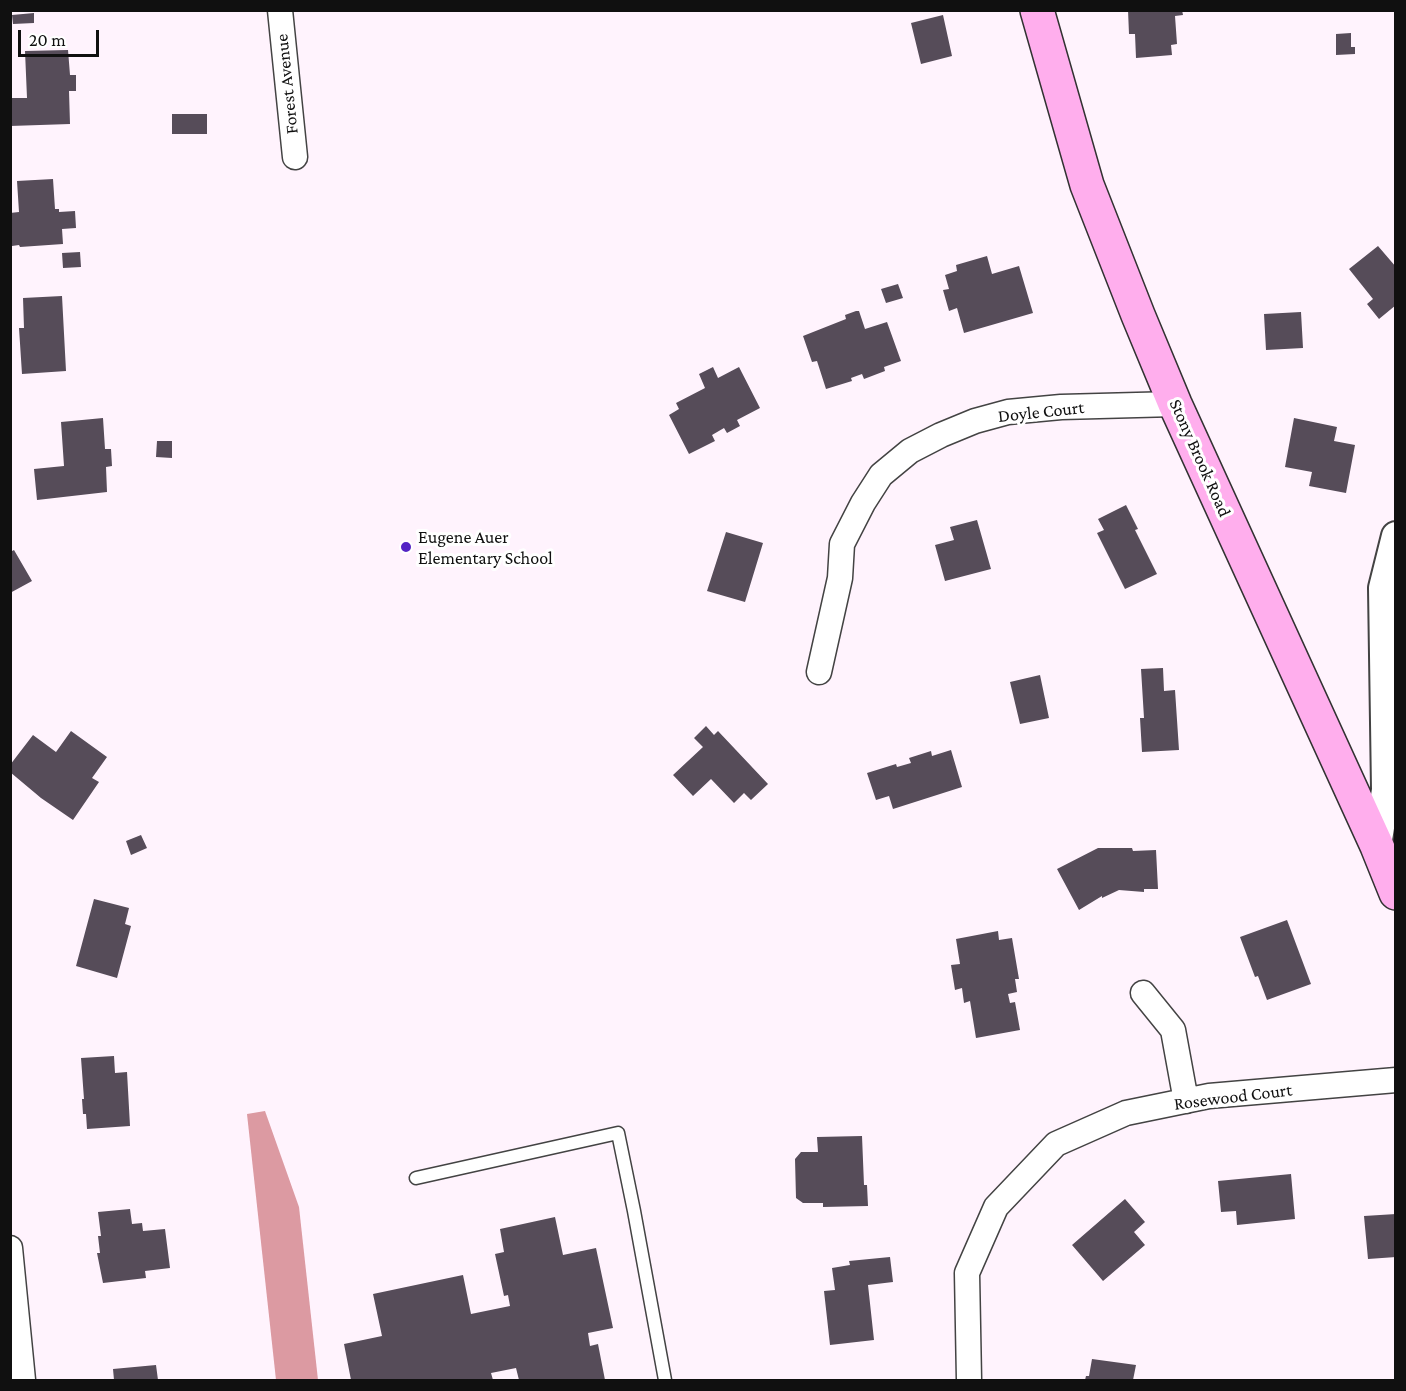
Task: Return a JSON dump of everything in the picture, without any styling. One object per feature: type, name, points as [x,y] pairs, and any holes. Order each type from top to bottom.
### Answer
[{"type":"main road","name":"Stony Brook Road","points":[[1037,10],[1087,185],[1175,404],[1377,846],[1395,893]]},
{"type":"street","name":"Forest Avenue","points":[[280,10],[295,157]]},
{"type":"street","name":"Doyle Court","points":[[819,672],[840,578],[842,544],[863,503],[881,476],[910,451],[975,421],[1008,412],[1061,407],[1175,404]]},
{"type":"street","points":[[1377,846],[1386,790],[1383,588],[1395,536]]},
{"type":"street","points":[[1143,993],[1173,1030],[1186,1101]]},
{"type":"street","name":"Rosewood Court","points":[[969,1380],[968,1273],[996,1207],[1056,1144],[1126,1113],[1209,1096],[1395,1080]]},
{"type":"street","points":[[10,1248],[23,1380]]},
{"type":"lane","points":[[416,1178],[618,1134],[665,1380]]},
{"type":"shaded area","points":[[265,1111],[299,1207],[318,1380],[276,1380],[247,1114]]},
{"type":"building","points":[[1128,10],[1182,10],[1183,15],[1175,16],[1177,44],[1171,45],[1172,55],[1136,58],[1135,34],[1129,34]]},
{"type":"building","points":[[34,13],[34,23],[13,24],[12,15]]},
{"type":"building","points":[[943,15],[952,56],[921,64],[911,23]]},
{"type":"building","points":[[1351,33],[1351,47],[1355,47],[1355,54],[1336,55],[1336,34]]},
{"type":"building","points":[[68,50],[70,75],[76,75],[76,91],[69,91],[70,124],[10,126],[10,98],[27,98],[25,51]]},
{"type":"building","points":[[172,114],[207,114],[207,134],[172,134]]},
{"type":"building","points":[[53,179],[55,209],[59,209],[59,212],[75,211],[76,228],[62,229],[63,244],[12,246],[10,213],[19,212],[17,181]]},
{"type":"building","points":[[1378,246],[1396,267],[1396,305],[1379,319],[1367,304],[1373,299],[1349,269]]},
{"type":"building","points":[[80,252],[81,267],[63,268],[62,253]]},
{"type":"building","points":[[987,256],[992,274],[1019,266],[1033,313],[964,333],[957,308],[949,311],[943,290],[949,289],[945,275],[957,271],[956,265]]},
{"type":"building","points":[[898,284],[903,298],[886,303],[881,289]]},
{"type":"building","points":[[62,296],[66,371],[22,374],[19,328],[24,328],[23,298]]},
{"type":"building","points":[[859,311],[865,329],[887,322],[901,361],[884,367],[885,371],[864,379],[862,374],[851,378],[852,381],[826,389],[817,361],[812,362],[803,336],[846,319],[845,315]]},
{"type":"building","points":[[1301,312],[1303,348],[1266,350],[1264,314]]},
{"type":"building","points":[[713,367],[718,378],[739,367],[760,408],[737,420],[740,426],[727,433],[724,428],[712,435],[715,441],[689,454],[669,415],[679,409],[676,403],[705,388],[699,374]]},
{"type":"building","points":[[103,418],[105,449],[111,449],[112,466],[106,467],[107,492],[37,500],[34,469],[64,466],[61,422]]},
{"type":"building","points":[[1294,418],[1337,427],[1334,441],[1355,445],[1346,493],[1309,486],[1312,472],[1285,467]]},
{"type":"building","points":[[157,441],[172,441],[172,458],[156,457]]},
{"type":"building","points":[[1126,505],[1138,529],[1135,530],[1157,574],[1125,589],[1097,533],[1104,530],[1098,519]]},
{"type":"building","points":[[977,520],[991,569],[945,581],[935,545],[954,540],[950,527]]},
{"type":"building","points":[[726,532],[763,543],[745,602],[707,591]]},
{"type":"building","points":[[14,550],[32,581],[10,593],[10,552]]},
{"type":"building","points":[[1163,668],[1164,691],[1175,690],[1179,750],[1142,752],[1140,718],[1144,718],[1141,669]]},
{"type":"building","points":[[1040,675],[1049,718],[1020,724],[1010,682]]},
{"type":"building","points":[[706,726],[714,735],[718,731],[768,784],[751,800],[744,793],[734,803],[711,779],[693,796],[673,775],[703,747],[694,738]]},
{"type":"building","points":[[71,731],[107,757],[92,778],[99,782],[73,820],[41,798],[10,772],[10,765],[33,735],[56,752]]},
{"type":"building","points":[[951,750],[962,787],[893,809],[889,796],[876,800],[867,773],[896,764],[897,767],[911,763],[909,758],[931,751],[932,756]]},
{"type":"building","points":[[141,835],[147,848],[131,855],[126,841]]},
{"type":"building","points":[[1098,848],[1156,850],[1158,889],[1144,889],[1144,892],[1119,890],[1102,898],[1102,896],[1079,910],[1057,869]]},
{"type":"building","points":[[94,899],[129,908],[125,924],[131,926],[117,978],[76,966]]},
{"type":"building","points":[[1287,920],[1311,984],[1267,1000],[1258,976],[1255,977],[1240,937]]},
{"type":"building","points":[[998,931],[999,940],[1012,938],[1019,979],[1015,979],[1017,992],[1008,994],[1010,1003],[1015,1002],[1020,1030],[976,1038],[970,1001],[964,1003],[962,988],[955,990],[951,965],[960,964],[956,939]]},
{"type":"building","points":[[114,1056],[115,1073],[127,1072],[130,1126],[87,1129],[86,1114],[83,1114],[81,1058]]},
{"type":"building","points":[[862,1136],[864,1185],[867,1185],[868,1206],[823,1207],[823,1203],[803,1203],[796,1198],[795,1159],[801,1152],[818,1152],[817,1137]]},
{"type":"building","points":[[1291,1174],[1295,1219],[1237,1225],[1236,1211],[1221,1212],[1218,1181]]},
{"type":"building","points":[[1125,1199],[1145,1222],[1134,1232],[1145,1245],[1103,1281],[1072,1245]]},
{"type":"building","points":[[130,1209],[132,1224],[142,1223],[143,1231],[165,1229],[170,1268],[145,1271],[146,1278],[103,1283],[97,1253],[100,1253],[98,1236],[101,1236],[98,1212]]},
{"type":"building","points":[[1396,1214],[1396,1257],[1368,1259],[1364,1216]]},
{"type":"building","points":[[555,1217],[563,1255],[596,1248],[613,1328],[588,1333],[590,1346],[598,1344],[605,1380],[519,1380],[516,1368],[491,1373],[493,1380],[351,1380],[344,1344],[382,1336],[373,1294],[463,1275],[471,1314],[510,1306],[508,1295],[504,1296],[495,1254],[504,1252],[500,1229]]},
{"type":"building","points":[[890,1257],[893,1282],[868,1285],[874,1340],[830,1345],[824,1291],[835,1290],[832,1268],[850,1265],[849,1261]]},
{"type":"building","points":[[1092,1359],[1136,1365],[1133,1380],[1085,1380],[1086,1376],[1089,1376]]},
{"type":"building","points":[[156,1365],[158,1380],[114,1380],[113,1369]]},
{"type":"place","name":"Eugene Auer Elementary School","points":[[406,547]]}]
